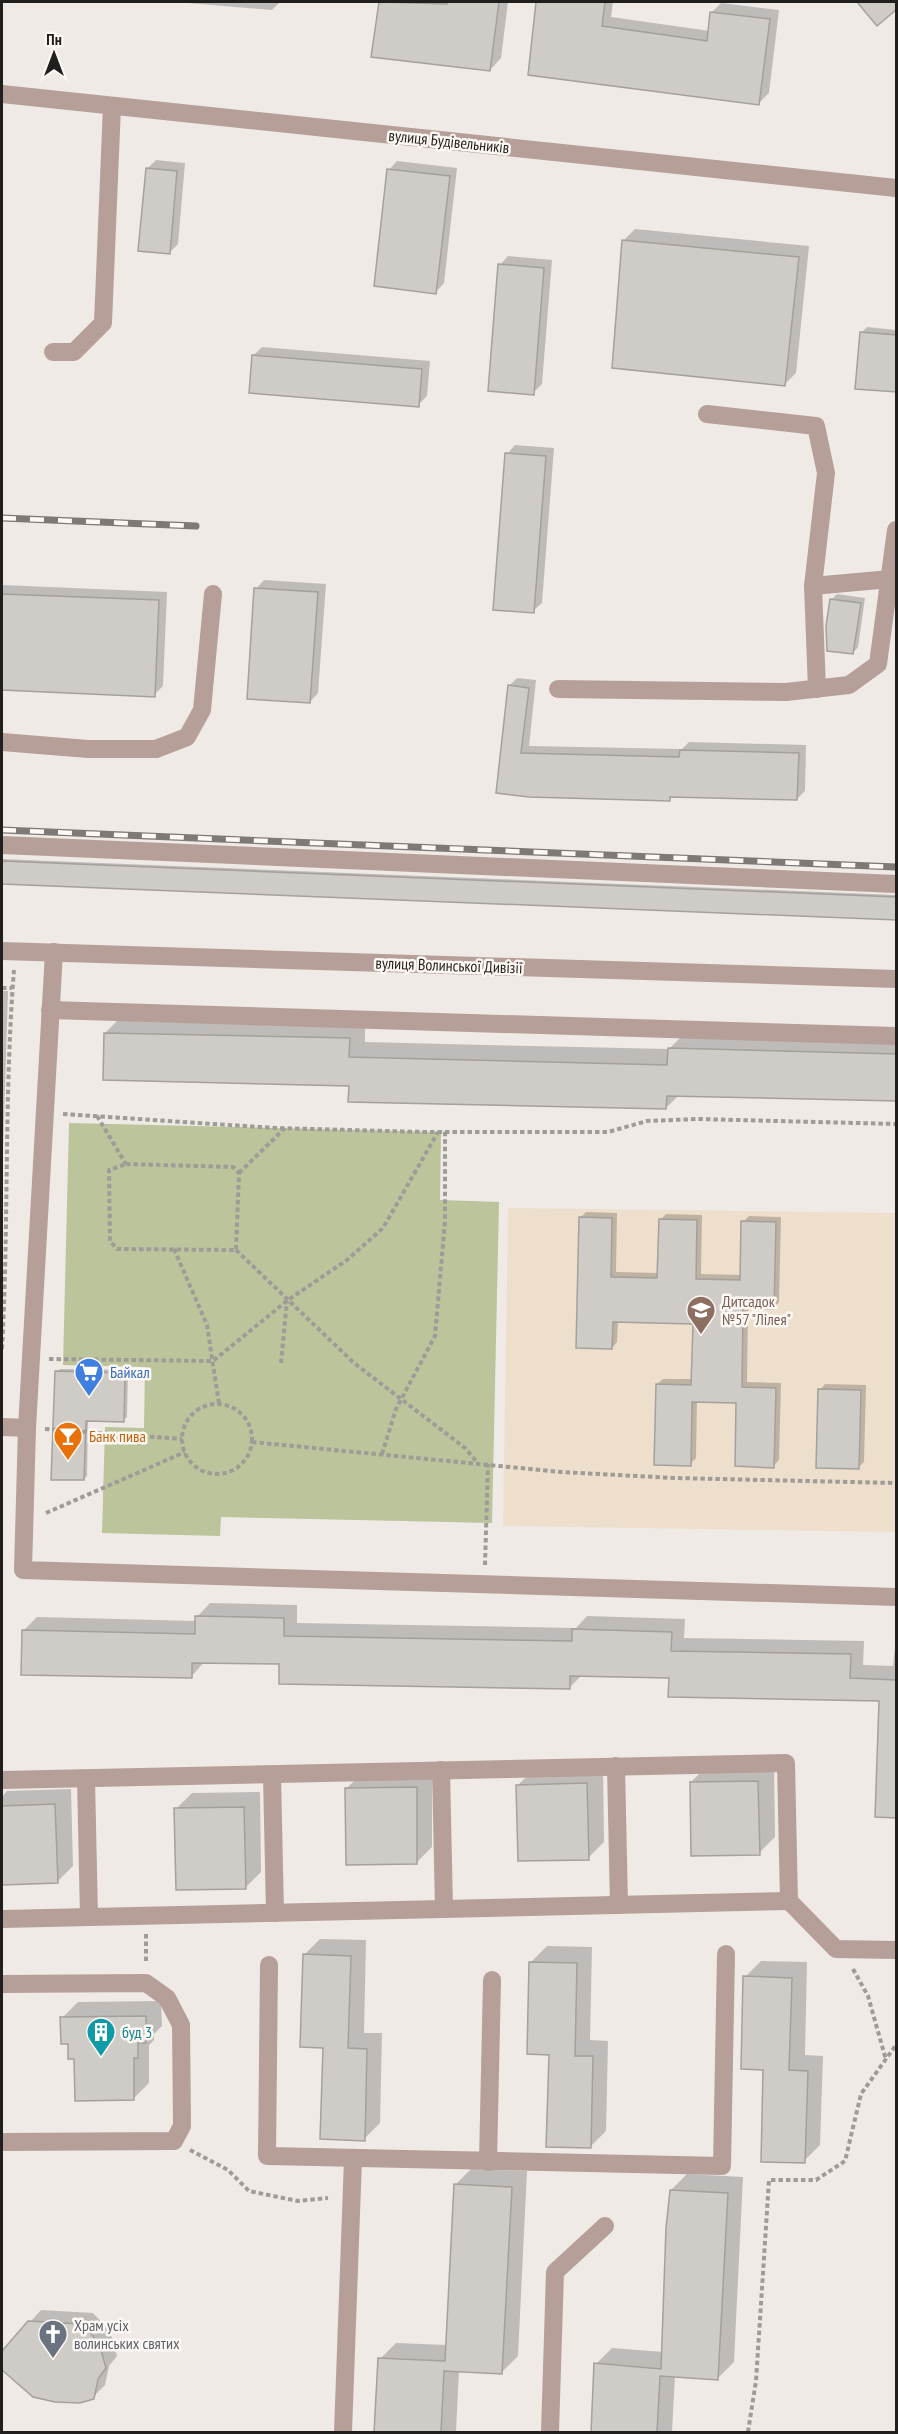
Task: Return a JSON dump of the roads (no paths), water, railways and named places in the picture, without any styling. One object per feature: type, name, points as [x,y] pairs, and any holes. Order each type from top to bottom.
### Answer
[{"type":"street","name":"вулиця Будівельників","points":[[2,94],[897,188]]},
{"type":"street","points":[[54,352],[74,352],[103,323],[112,106]]},
{"type":"street","points":[[707,414],[816,426],[826,473],[813,586],[817,689]]},
{"type":"street","points":[[558,689],[786,692],[849,685],[878,664],[897,530]]},
{"type":"street","points":[[813,586],[890,579]]},
{"type":"street","points":[[2,742],[88,749],[156,749],[187,737],[202,710],[213,594]]},
{"type":"street","points":[[2,845],[897,885]]},
{"type":"street","name":"вулиця Волинської Дивізії","points":[[8,951],[897,979]]},
{"type":"street","points":[[54,952],[27,1428],[23,1570],[897,1597]]},
{"type":"street","points":[[50,1011],[897,1036]]},
{"type":"street","points":[[2,1427],[27,1428]]},
{"type":"street","points":[[2,1780],[786,1763],[789,1901],[836,1949],[897,1950]]},
{"type":"street","points":[[616,1766],[619,1905]]},
{"type":"street","points":[[441,1770],[444,1909]]},
{"type":"street","points":[[272,1774],[275,1913]]},
{"type":"street","points":[[86,1779],[89,1917]]},
{"type":"street","points":[[2,1919],[789,1901]]},
{"type":"street","points":[[269,1965],[267,2156],[722,2166],[726,1954]]},
{"type":"street","points":[[488,2162],[492,1980]]},
{"type":"street","points":[[2,1984],[146,1983],[166,1998],[181,2025],[182,2126],[174,2141],[2,2142]]},
{"type":"street","points":[[343,2433],[353,2159]]},
{"type":"street","points":[[550,2433],[555,2272],[605,2226]]},
{"type":"railway","points":[[2,518],[196,526]]},
{"type":"railway","points":[[2,830],[896,867]]},
{"type":"place","name":"Дитсадок №57 \"Лілея\"","points":[[701,1336]]},
{"type":"place","name":"Байкал","points":[[89,1398]]},
{"type":"place","name":"Банк пива","points":[[68,1462]]},
{"type":"place","name":"буд 3","points":[[101,2058]]},
{"type":"place","name":"Храм усіх волинських святих","points":[[53,2360]]}]
